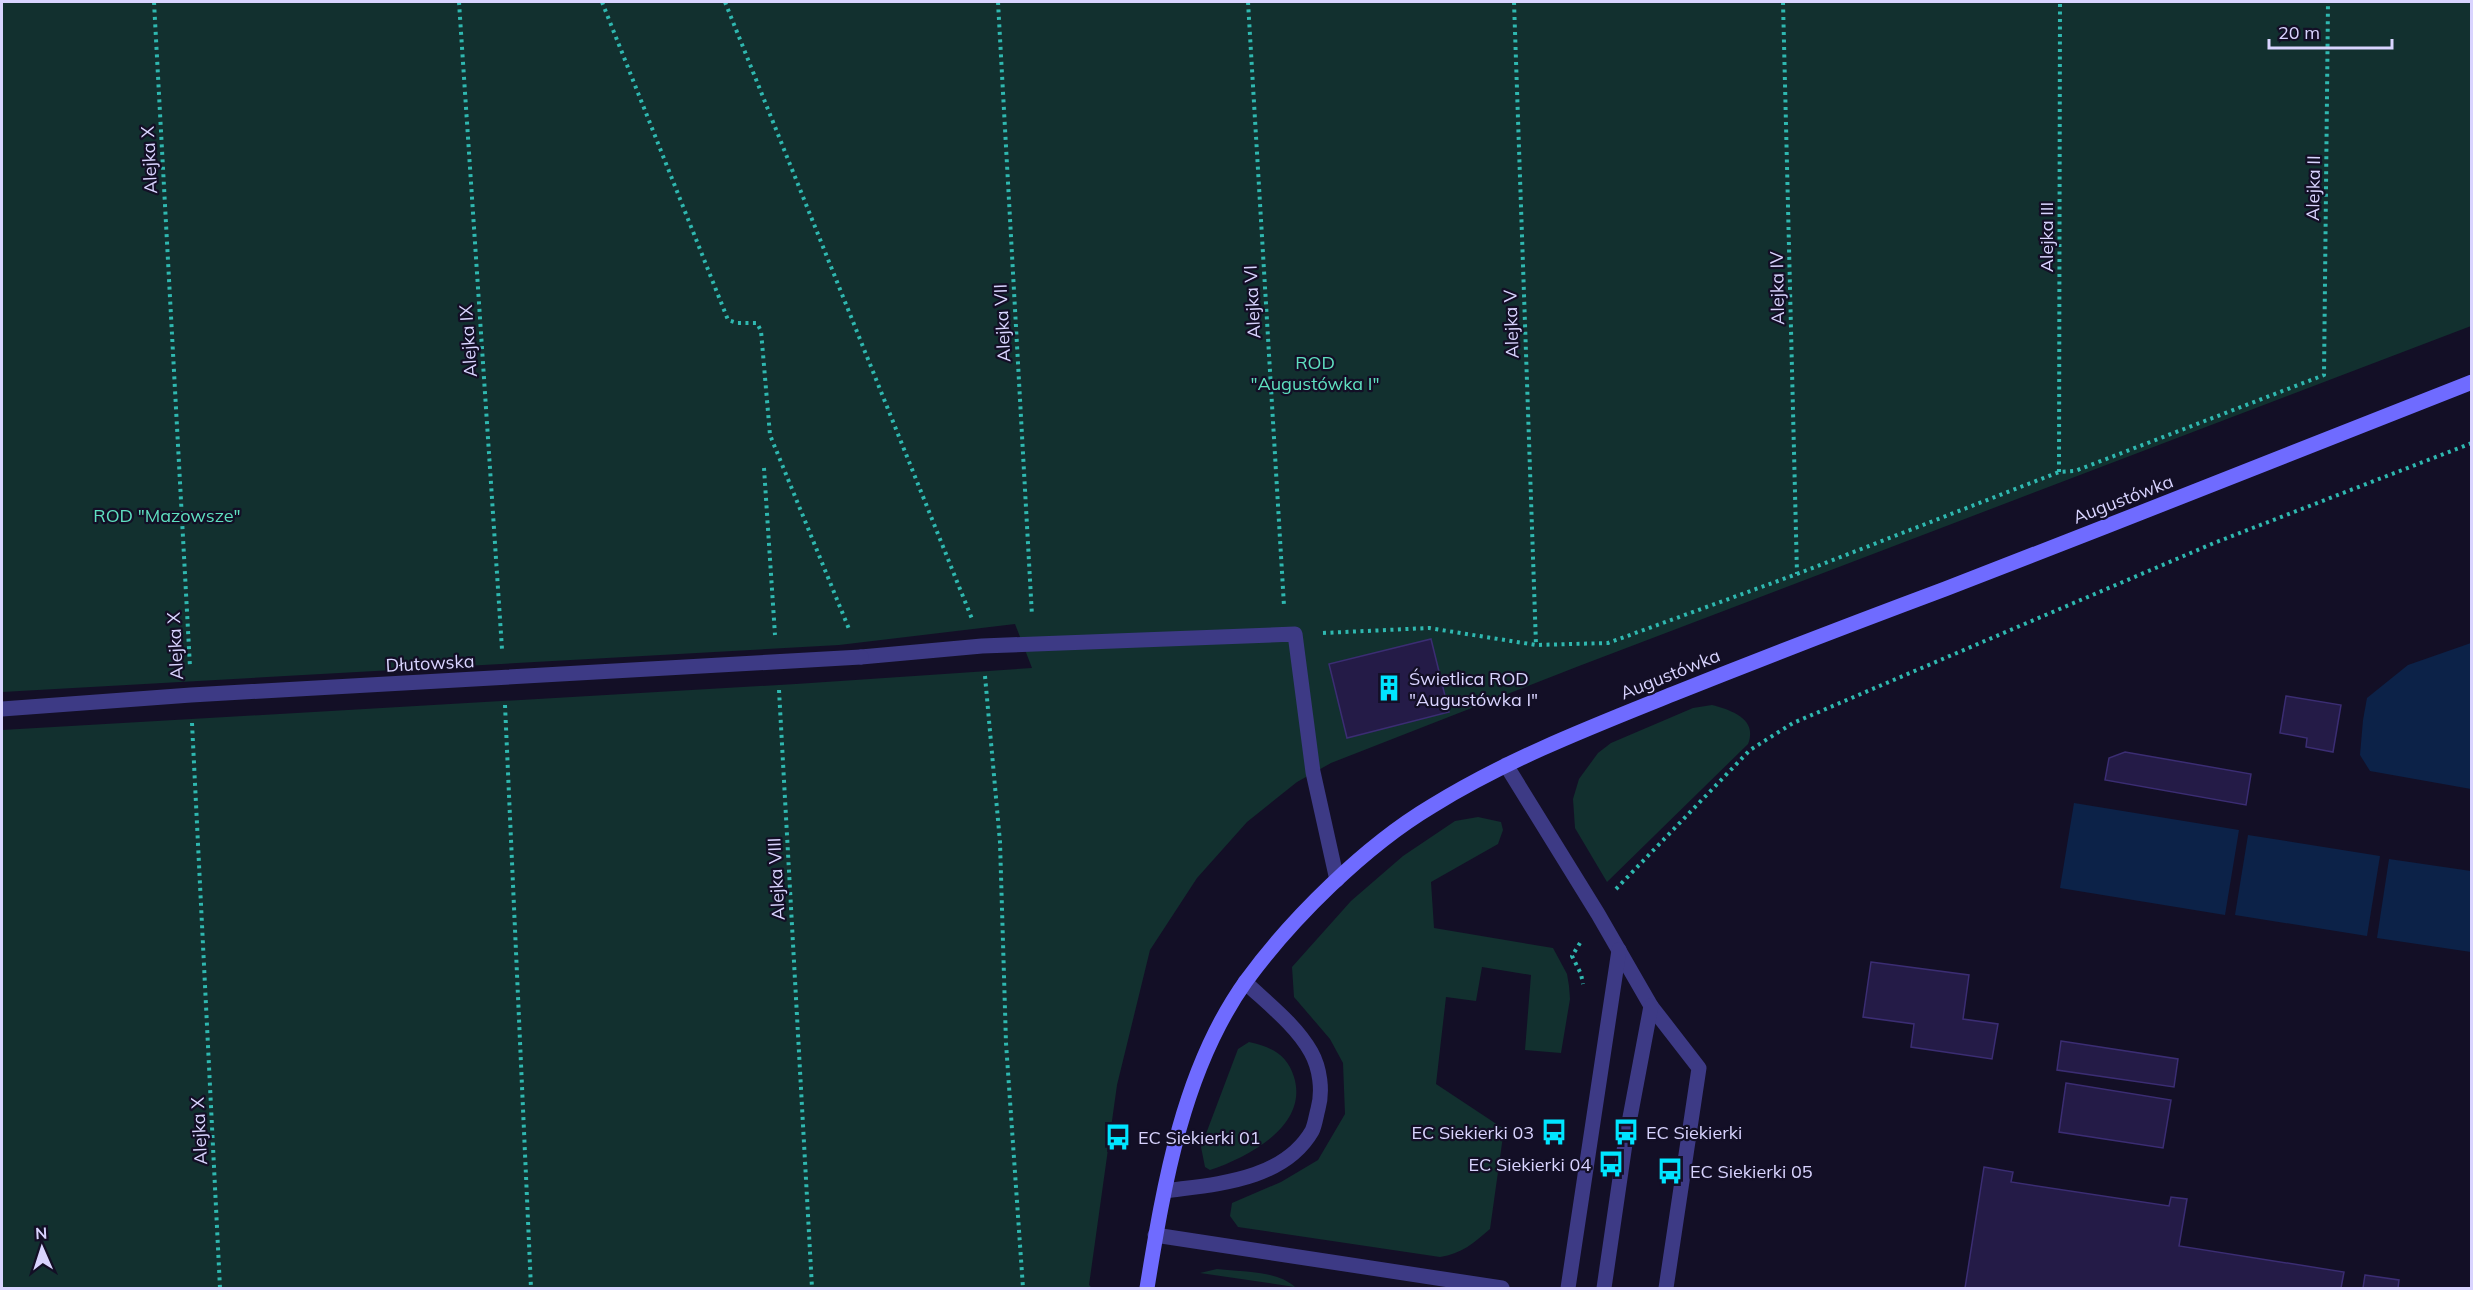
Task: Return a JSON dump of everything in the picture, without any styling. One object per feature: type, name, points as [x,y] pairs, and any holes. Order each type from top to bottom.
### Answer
[{"type":"street","name":"Augustówka","points":[[1147,1288],[1155,1235],[1175,1147],[1196,1078],[1218,1027],[1245,982],[1287,930],[1337,880],[1382,842],[1430,807],[1506,765],[1604,722],[2472,382]]},
{"type":"street","name":"Dłutowska","points":[[2,710],[191,695],[861,657],[982,646],[1295,634]]},
{"type":"street","points":[[1295,634],[1313,772],[1337,880]]},
{"type":"street","points":[[1506,765],[1651,1006],[1700,1068],[1666,1288]]},
{"type":"street","points":[[1568,1288],[1619,950]]},
{"type":"street","points":[[1165,1191],[1233,1182],[1275,1166],[1299,1148],[1312,1130],[1319,1104],[1320,1077],[1311,1052],[1294,1030],[1245,982]]},
{"type":"street","points":[[1604,1288],[1625,1144],[1651,1006]]},
{"type":"street","points":[[1155,1235],[1502,1288]]},
{"type":"path","name":"Alejka X","points":[[154,2],[220,1288]]},
{"type":"path","name":"Alejka IX","points":[[459,2],[504,678],[531,1288]]},
{"type":"path","points":[[602,2],[728,320],[737,323],[757,323],[761,331],[770,435],[861,657]]},
{"type":"path","points":[[725,2],[982,646],[1000,842],[1006,1043],[1023,1288]]},
{"type":"path","name":"Alejka VII","points":[[998,2],[1034,644]]},
{"type":"path","name":"Alejka VI","points":[[1248,2],[1280,564],[1284,613],[1295,634]]},
{"type":"path","name":"Alejka V","points":[[1514,2],[1536,645]]},
{"type":"path","name":"Alejka IV","points":[[1783,2],[1797,574]]},
{"type":"path","name":"Alejka III","points":[[2059,472],[2060,2]]},
{"type":"path","name":"Alejka II","points":[[2059,472],[2075,471],[2324,375],[2328,2]]},
{"type":"path","points":[[1614,890],[1750,750],[1793,723],[2214,543],[2472,443]]},
{"type":"path","name":"Alejka VIII","points":[[764,468],[812,1288]]},
{"type":"path","points":[[1295,634],[1429,628],[1536,645],[1608,643],[1797,574],[2059,472]]},
{"type":"green space","points":[[2,2],[2471,2],[2471,326],[1579,666],[1331,763],[1297,782],[1247,822],[1197,878],[1150,950],[1117,1085],[1089,1285],[1092,1288],[2,1288],[2,730],[1032,668],[1015,624],[839,645],[2,692]]},
{"type":"green space","points":[[1712,705],[1734,713],[1746,722],[1750,735],[1748,744],[1607,882],[1575,828],[1573,799],[1579,779],[1598,753],[1611,743],[1693,708]]},
{"type":"green space","points":[[1478,817],[1501,822],[1503,830],[1498,844],[1431,882],[1434,928],[1553,948],[1567,974],[1570,999],[1561,1053],[1525,1050],[1531,975],[1482,967],[1476,1001],[1446,997],[1436,1084],[1504,1129],[1490,1229],[1461,1251],[1440,1257],[1238,1227],[1230,1216],[1232,1203],[1281,1182],[1318,1160],[1345,1114],[1343,1063],[1330,1039],[1294,997],[1292,967],[1351,901],[1403,856],[1455,821]]},
{"type":"green space","points":[[1249,1042],[1271,1049],[1282,1057],[1291,1069],[1296,1095],[1293,1110],[1284,1125],[1257,1148],[1210,1170],[1205,1167],[1201,1147],[1238,1049]]},
{"type":"green space","points":[[1217,1269],[1278,1277],[1295,1287],[1200,1273]]},
{"type":"water","points":[[2471,643],[2471,789],[2370,771],[2360,755],[2367,698],[2408,665]]},
{"type":"water","points":[[2074,803],[2239,830],[2225,915],[2060,888]]},
{"type":"water","points":[[2248,835],[2380,856],[2367,936],[2235,915]]},
{"type":"water","points":[[2389,859],[2471,871],[2471,952],[2377,938]]},
{"type":"building","name":"Świetlica ROD \"Augustówka I\"","points":[[1431,639],[1449,712],[1347,738],[1329,664]]},
{"type":"building","points":[[2286,696],[2341,705],[2333,752],[2306,747],[2307,738],[2280,733]]},
{"type":"building","points":[[2125,752],[2251,774],[2246,805],[2105,780],[2109,758]]},
{"type":"building","points":[[1871,962],[1969,975],[1963,1019],[1998,1024],[1992,1059],[1911,1047],[1914,1024],[1863,1017]]},
{"type":"building","points":[[2061,1041],[2178,1059],[2174,1087],[2057,1070]]},
{"type":"building","points":[[2066,1083],[2171,1100],[2163,1148],[2059,1132]]},
{"type":"building","points":[[1984,1167],[2013,1172],[2011,1182],[2169,1206],[2171,1197],[2187,1199],[2179,1246],[2344,1272],[2341,1288],[1965,1288]]},
{"type":"building","points":[[2365,1275],[2399,1280],[2398,1288],[2363,1288]]},
{"type":"place","name":"Świetlica ROD \"Augustówka I\"","points":[[1389,688]]},
{"type":"place","name":"EC Siekierki 03","points":[[1554,1132]]},
{"type":"place","name":"EC Siekierki","points":[[1626,1132]]},
{"type":"place","name":"EC Siekierki 01","points":[[1118,1137]]},
{"type":"place","name":"EC Siekierki 04","points":[[1611,1164]]},
{"type":"place","name":"EC Siekierki 05","points":[[1670,1171]]},
{"type":"park label","name":"ROD \"Augustówka I\"","points":[[1315,372]]},
{"type":"park label","name":"ROD \"Mazowsze\"","points":[[167,515]]}]
